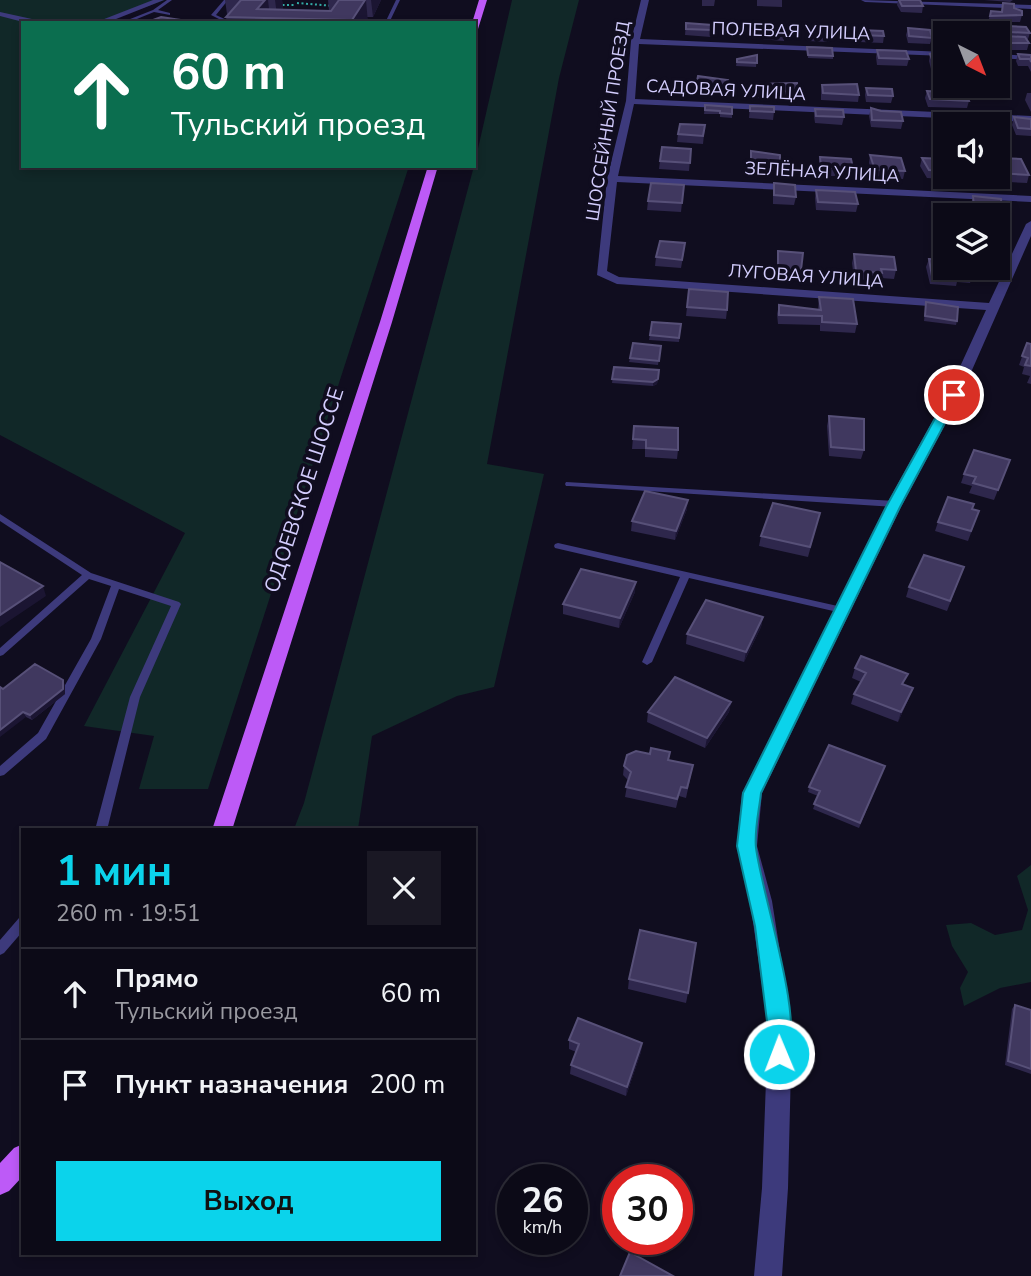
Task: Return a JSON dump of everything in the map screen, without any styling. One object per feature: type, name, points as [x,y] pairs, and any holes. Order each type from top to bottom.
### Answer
[{"type":"main road","points":[[476,23],[483,0]]},
{"type":"main road","name":"ОДОЕВСКОЕ ШОССЕ","points":[[223,828],[386,322],[432,168]]},
{"type":"main road","points":[[0,1182],[21,1159]]},
{"type":"street","points":[[135,0],[153,7]]},
{"type":"street","points":[[105,21],[153,7],[160,0]]},
{"type":"street","name":"ШОССЕЙНЫЙ ПРОЕЗД","points":[[617,280],[601,273],[611,179],[630,101],[635,41],[645,0]]},
{"type":"street","points":[[865,0],[1031,7]]},
{"type":"street","points":[[0,15],[28,21]]},
{"type":"street","name":"ПОЛЕВАЯ УЛИЦА","points":[[635,41],[933,53]]},
{"type":"street","points":[[1010,57],[1031,58]]},
{"type":"street","name":"САДОВАЯ УЛИЦА","points":[[630,101],[1031,119]]},
{"type":"street","name":"ЗЕЛЁНАЯ УЛИЦА","points":[[611,179],[1031,199]]},
{"type":"street","points":[[768,1276],[774,1212],[780,1027],[761,901],[747,846],[752,793],[895,504],[954,395],[1031,224]]},
{"type":"street","name":"ЛУГОВАЯ УЛИЦА","points":[[617,280],[994,307]]},
{"type":"lane","points":[[126,21],[170,0]]},
{"type":"lane","points":[[226,0],[213,15],[226,21]]},
{"type":"lane","points":[[388,21],[398,0]]},
{"type":"lane","points":[[153,7],[169,14]]},
{"type":"lane","points":[[569,484],[895,504]]},
{"type":"lane","points":[[0,517],[88,576],[176,604],[135,696],[102,828]]},
{"type":"lane","points":[[558,546],[842,610]]},
{"type":"lane","points":[[648,662],[686,575]]},
{"type":"lane","points":[[0,653],[88,576]]},
{"type":"lane","points":[[0,772],[42,736],[96,639],[116,585]]},
{"type":"lane","points":[[0,949],[21,924]]},
{"type":"path","points":[[267,5],[317,2],[336,6]]},
{"type":"path","points":[[290,11],[297,3]]},
{"type":"path","points":[[324,12],[329,6]]},
{"type":"green space","points":[[0,0],[165,0],[107,21],[21,21],[21,168],[408,168],[208,789],[139,789],[154,736],[84,726],[185,533],[0,435]]},
{"type":"green space","points":[[512,0],[579,0],[559,78],[487,464],[544,474],[494,687],[457,696],[372,736],[358,828],[294,828],[304,803],[473,168],[476,168],[476,157]]},
{"type":"green space","points":[[1031,865],[1031,982],[1000,988],[964,1006],[960,988],[968,972],[952,946],[946,925],[971,923],[995,935],[1022,930],[1028,910],[1017,876]]},
{"type":"building","points":[[241,0],[265,0],[257,9],[331,11],[339,0],[365,0],[352,20],[226,17]]},
{"type":"building","points":[[899,0],[920,0],[923,6],[902,6]]},
{"type":"building","points":[[1003,3],[1014,4],[1014,8],[1022,11],[1022,15],[990,16],[991,11],[1002,12]]},
{"type":"building","points":[[161,17],[187,21],[150,21]]},
{"type":"building","points":[[686,23],[712,25],[712,30],[686,29]]},
{"type":"building","points":[[761,25],[786,29],[785,34],[761,32]]},
{"type":"building","points":[[1010,26],[1026,27],[1030,33],[1010,32]]},
{"type":"building","points":[[908,28],[930,30],[932,38],[909,36]]},
{"type":"building","points":[[809,29],[831,30],[831,36],[808,34]]},
{"type":"building","points":[[860,30],[883,31],[884,36],[861,35]]},
{"type":"building","points":[[1010,36],[1025,37],[1029,43],[1010,43]]},
{"type":"building","points":[[807,47],[832,48],[833,56],[808,55]]},
{"type":"building","points":[[877,50],[906,51],[909,59],[879,58]]},
{"type":"building","points":[[1018,54],[1031,55],[1031,62],[1030,59],[1020,59]]},
{"type":"building","points":[[757,55],[757,63],[737,62],[737,59]]},
{"type":"building","points":[[698,76],[728,80],[727,88],[696,86]]},
{"type":"building","points":[[797,83],[798,92],[756,90],[756,84]]},
{"type":"building","points":[[857,84],[859,95],[823,93],[822,85]]},
{"type":"building","points":[[866,88],[892,89],[893,96],[868,95]]},
{"type":"building","points":[[927,91],[933,91],[933,98],[968,98],[969,101],[930,99]]},
{"type":"building","points":[[705,105],[732,107],[732,114],[705,110]]},
{"type":"building","points":[[750,106],[774,107],[774,112],[750,111]]},
{"type":"building","points":[[871,108],[901,112],[903,121],[872,120]]},
{"type":"building","points":[[815,109],[843,110],[844,117],[816,116]]},
{"type":"building","points":[[1014,117],[1031,119],[1031,129],[1018,128]]},
{"type":"building","points":[[680,124],[705,125],[703,136],[678,134]]},
{"type":"building","points":[[662,147],[691,149],[690,163],[660,161]]},
{"type":"building","points":[[751,151],[780,155],[780,163],[751,161]]},
{"type":"building","points":[[870,155],[901,158],[905,171],[875,170]]},
{"type":"building","points":[[820,157],[851,159],[853,168],[821,168]]},
{"type":"building","points":[[922,158],[933,158],[933,170],[929,170]]},
{"type":"building","points":[[1010,159],[1021,159],[1029,175],[1010,174]]},
{"type":"building","points":[[651,183],[684,185],[682,203],[648,201]]},
{"type":"building","points":[[774,183],[795,185],[796,197],[774,195]]},
{"type":"building","points":[[816,190],[855,192],[858,204],[818,202]]},
{"type":"building","points":[[973,196],[1001,199],[1001,203],[974,203]]},
{"type":"building","points":[[660,241],[685,243],[682,260],[656,257]]},
{"type":"building","points":[[778,251],[803,253],[801,270],[778,268]]},
{"type":"building","points":[[854,254],[894,257],[896,270],[881,269],[882,273],[856,271]]},
{"type":"building","points":[[929,259],[933,259],[932,276]]},
{"type":"building","points":[[689,289],[728,292],[727,310],[687,307]]},
{"type":"building","points":[[819,297],[853,299],[857,324],[822,322],[822,316],[779,315],[779,305],[821,310]]},
{"type":"building","points":[[926,302],[958,307],[957,321],[925,316]]},
{"type":"building","points":[[652,322],[681,324],[679,338],[650,335]]},
{"type":"building","points":[[633,343],[661,346],[659,361],[630,358]]},
{"type":"building","points":[[1027,343],[1031,344],[1031,366],[1025,365],[1028,358],[1022,356]]},
{"type":"building","points":[[614,367],[659,370],[658,379],[653,382],[612,379]]},
{"type":"building","points":[[829,416],[864,419],[864,450],[831,447]]},
{"type":"building","points":[[634,426],[678,428],[678,450],[646,448],[646,440],[633,439]]},
{"type":"building","points":[[974,450],[1010,460],[998,490],[973,483],[976,477],[964,474]]},
{"type":"building","points":[[645,491],[688,500],[676,531],[632,521]]},
{"type":"building","points":[[948,497],[974,504],[972,509],[979,511],[971,531],[938,522]]},
{"type":"building","points":[[773,503],[820,513],[810,547],[761,536]]},
{"type":"building","points":[[924,555],[964,567],[950,601],[909,587]]},
{"type":"building","points":[[0,562],[43,586],[0,615]]},
{"type":"building","points":[[581,569],[636,582],[620,618],[563,604]]},
{"type":"building","points":[[706,600],[763,617],[746,652],[687,634]]},
{"type":"building","points":[[861,656],[908,674],[902,684],[913,688],[901,712],[854,694],[866,673],[855,668]]},
{"type":"building","points":[[35,664],[63,680],[63,689],[30,715],[23,712],[0,730],[0,687],[3,689]]},
{"type":"building","points":[[675,677],[731,702],[707,738],[648,712]]},
{"type":"building","points":[[829,745],[885,766],[860,823],[814,804],[820,791],[809,787]]},
{"type":"building","points":[[651,748],[670,752],[668,760],[693,765],[687,788],[681,787],[677,799],[626,787],[631,772],[624,766],[627,755],[636,751],[650,754]]},
{"type":"building","points":[[640,930],[696,943],[688,993],[629,979]]},
{"type":"building","points":[[1015,1005],[1031,1010],[1031,1069],[1008,1061]]},
{"type":"building","points":[[578,1018],[642,1043],[627,1087],[571,1065],[579,1044],[569,1040]]},
{"type":"building","points":[[629,1255],[635,1255],[673,1276],[620,1276]]},
{"type":"route","points":[[779,1054],[780,1027],[765,926],[747,846],[752,793],[893,507],[954,395]]}]
